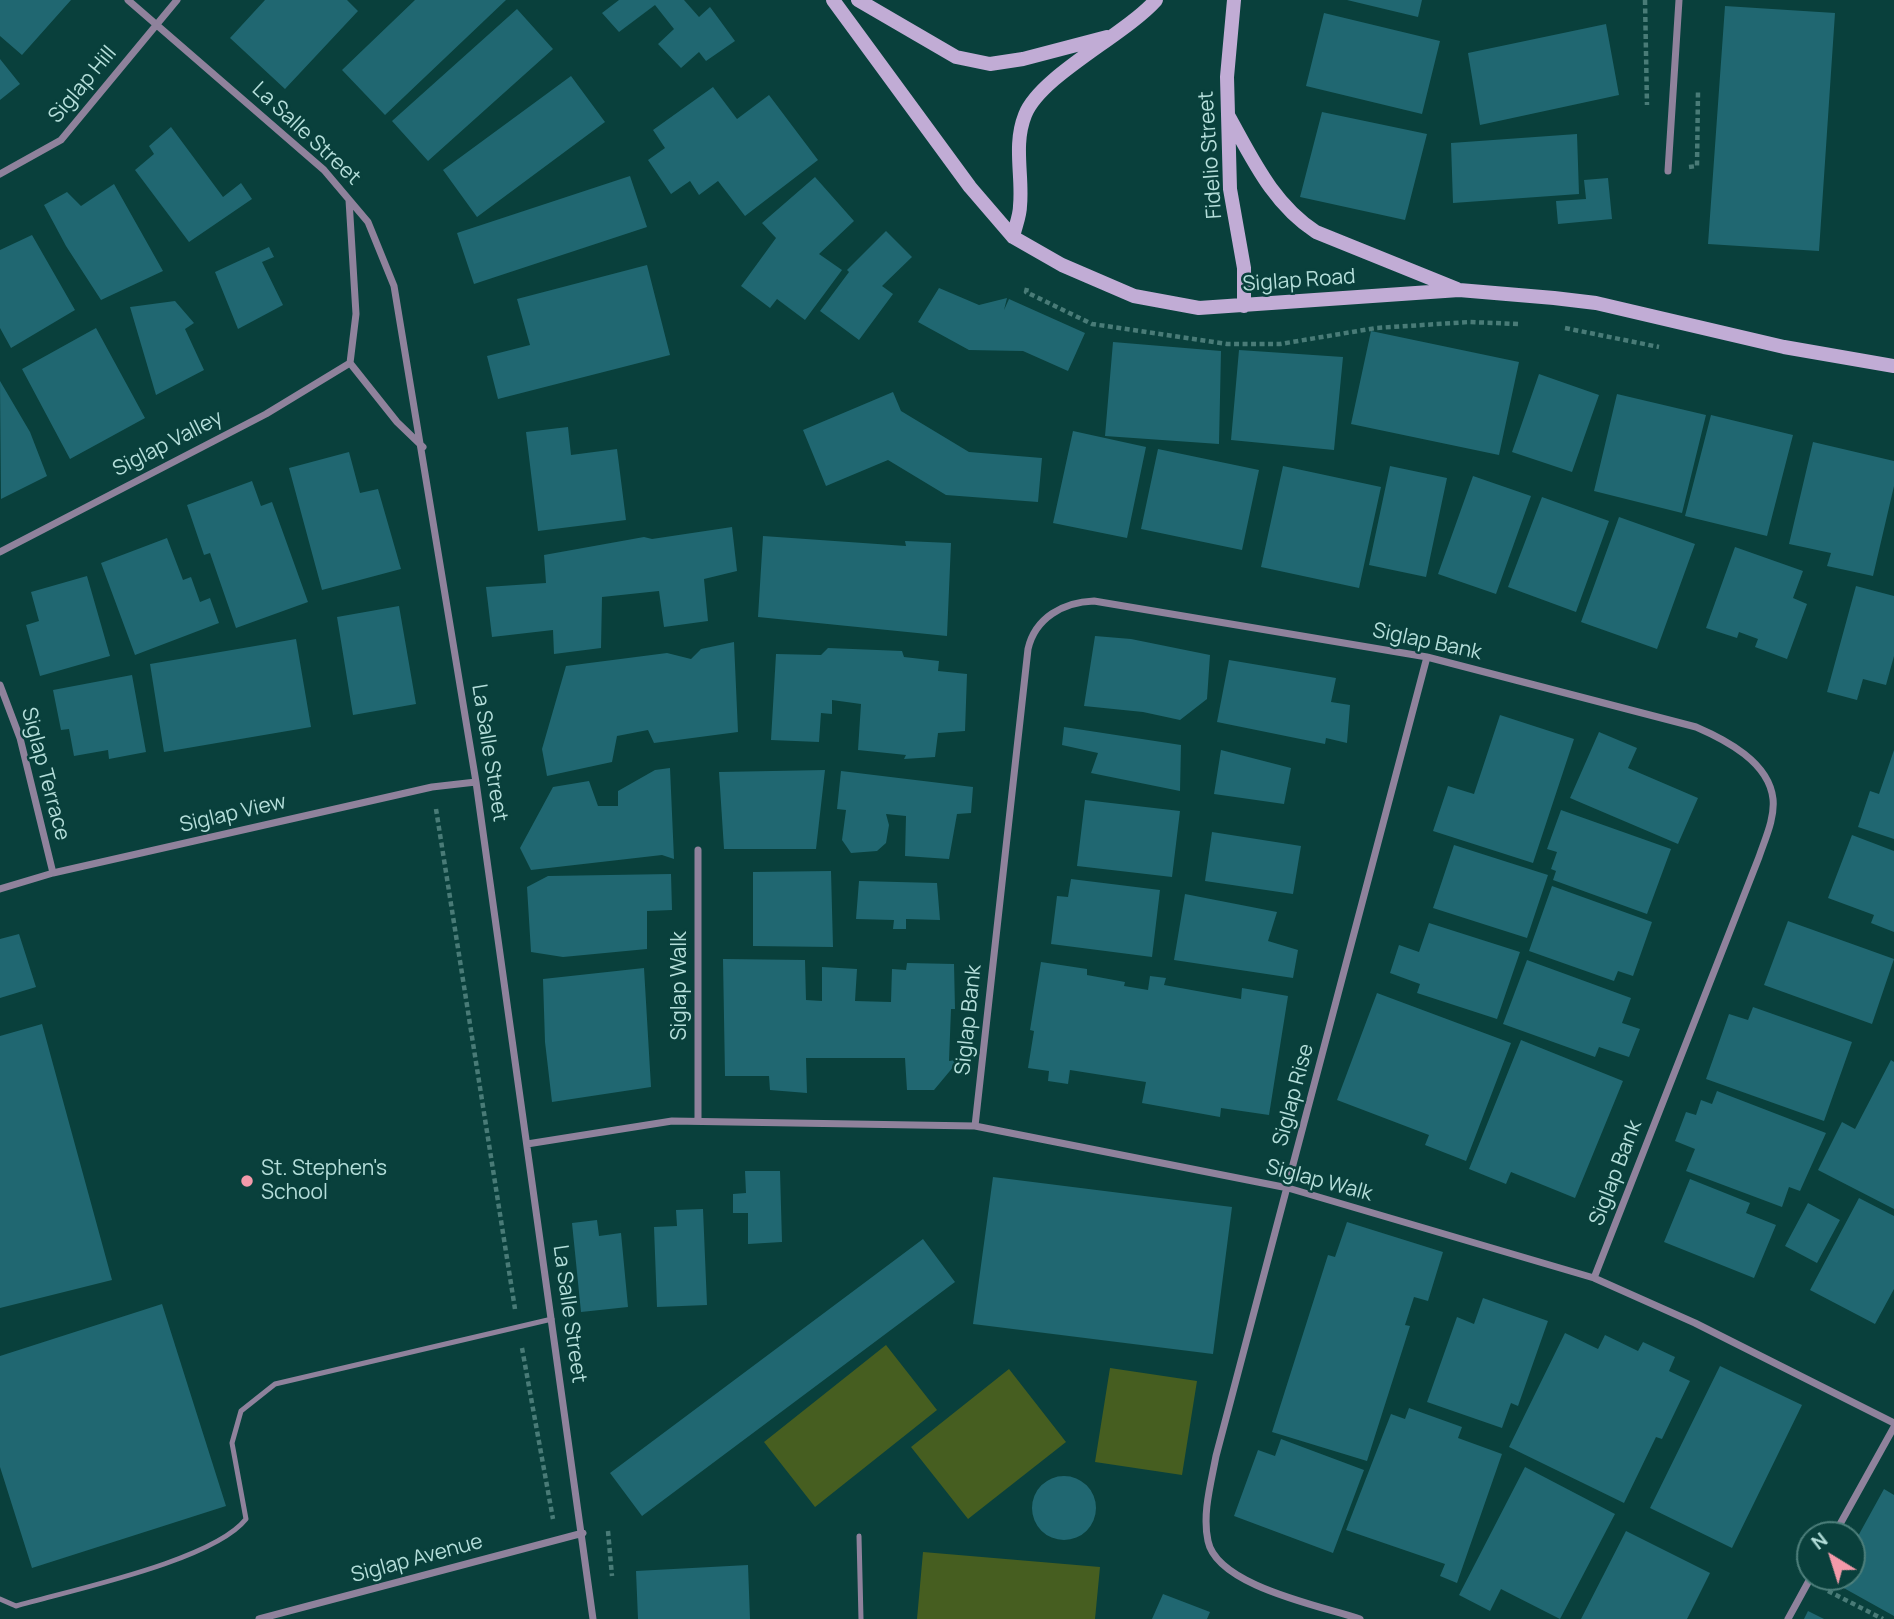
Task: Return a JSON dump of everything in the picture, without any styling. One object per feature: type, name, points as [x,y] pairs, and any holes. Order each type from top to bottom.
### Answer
[{"type":"main road","name":"Siglap Road","points":[[833,0],[970,187],[1013,237],[1062,265],[1134,296],[1199,308],[1459,290],[1596,303],[1784,347],[1894,366]]},
{"type":"main road","points":[[858,0],[956,57],[990,64],[1023,59],[1116,34]]},
{"type":"main road","points":[[1013,237],[1020,207],[1018,146],[1025,114],[1046,88],[1144,14],[1156,0]]},
{"type":"main road","name":"Fidelio Street","points":[[1234,0],[1227,77],[1230,189],[1244,268],[1244,306]]},
{"type":"main road","points":[[1228,116],[1272,193],[1296,219],[1316,232],[1459,290]]},
{"type":"street","name":"La Salle Street","points":[[128,0],[158,23],[324,170],[368,222],[384,255],[394,286],[423,447],[476,782],[593,1619]]},
{"type":"street","name":"Siglap Hill","points":[[0,174],[61,140],[177,0]]},
{"type":"street","points":[[1668,171],[1679,0]]},
{"type":"street","points":[[349,199],[356,314],[351,363],[397,422],[423,447]]},
{"type":"street","name":"Siglap Valley","points":[[0,552],[266,414],[351,363]]},
{"type":"street","name":"Siglap Bank","points":[[975,1126],[1028,649],[1032,636],[1045,619],[1066,606],[1094,601],[1427,657],[1696,727],[1724,739],[1747,756],[1765,778],[1773,798],[1770,824],[1759,857],[1594,1278]]},
{"type":"street","name":"Siglap Rise","points":[[1360,1619],[1232,1574],[1214,1557],[1208,1544],[1207,1510],[1216,1456],[1427,657]]},
{"type":"street","name":"Siglap Terrace","points":[[0,685],[20,738],[53,873]]},
{"type":"street","name":"Siglap View","points":[[0,889],[53,873],[432,787],[476,782]]},
{"type":"street","name":"Siglap Walk","points":[[698,850],[698,1121]]},
{"type":"street","name":"Siglap Walk","points":[[527,1144],[672,1121],[975,1126],[1288,1188],[1594,1278],[1695,1323],[1894,1425]]},
{"type":"street","points":[[1842,1521],[1894,1425]]},
{"type":"street","name":"Siglap Avenue","points":[[259,1619],[583,1533]]},
{"type":"street","points":[[1787,1619],[1802,1591]]},
{"type":"lane","points":[[0,1599],[16,1606],[193,1555],[235,1533],[246,1519],[232,1443],[241,1411],[275,1384],[552,1319]]},
{"type":"lane","points":[[859,1536],[861,1619]]},
{"type":"path","points":[[1027,288],[1026,292],[1092,324],[1227,344],[1280,344],[1376,328],[1469,322],[1522,324]]},
{"type":"path","points":[[1562,327],[1667,349]]},
{"type":"path","points":[[432,787],[518,1327],[556,1540]]},
{"type":"path","points":[[1831,1591],[1883,1619]]},
{"type":"green space","points":[[886,1345],[937,1410],[815,1507],[764,1442]]},
{"type":"green space","points":[[1110,1368],[1197,1381],[1182,1475],[1095,1462]]},
{"type":"green space","points":[[1009,1369],[1066,1442],[968,1519],[911,1447]]},
{"type":"green space","points":[[923,1552],[1100,1567],[1095,1619],[917,1619]]},
{"type":"building","points":[[0,0],[71,0],[22,55],[0,36]]},
{"type":"building","points":[[265,0],[347,0],[358,11],[285,89],[230,38]]},
{"type":"building","points":[[415,0],[506,0],[385,115],[342,70]]},
{"type":"building","points":[[619,0],[684,0],[699,17],[710,7],[735,41],[706,61],[699,52],[681,68],[658,44],[674,29],[655,5],[619,32],[602,13]]},
{"type":"building","points":[[1347,0],[1422,0],[1418,17]]},
{"type":"building","points":[[1725,6],[1835,13],[1819,251],[1708,244]]},
{"type":"building","points":[[517,9],[553,49],[428,161],[392,121]]},
{"type":"building","points":[[1324,13],[1440,41],[1422,114],[1306,86]]},
{"type":"building","points":[[1606,24],[1619,95],[1480,125],[1468,53]]},
{"type":"building","points":[[0,59],[20,84],[0,100]]},
{"type":"building","points":[[571,76],[605,122],[477,217],[443,170]]},
{"type":"building","points":[[713,87],[737,119],[769,95],[818,160],[745,216],[718,181],[699,195],[690,181],[671,194],[648,160],[665,148],[653,130]]},
{"type":"building","points":[[1322,112],[1427,134],[1405,220],[1300,197]]},
{"type":"building","points":[[171,127],[223,197],[241,183],[252,199],[189,242],[135,170],[154,154],[149,146]]},
{"type":"building","points":[[1577,134],[1579,194],[1453,203],[1451,143]]},
{"type":"building","points":[[630,176],[647,227],[474,284],[457,233]]},
{"type":"building","points":[[815,177],[854,221],[819,254],[842,270],[805,320],[777,299],[770,308],[741,286],[776,238],[762,223]]},
{"type":"building","points":[[1608,178],[1612,219],[1558,224],[1556,201],[1586,199],[1584,180]]},
{"type":"building","points":[[114,184],[163,271],[101,300],[66,246],[44,205],[67,192],[81,206]]},
{"type":"building","points":[[886,231],[912,257],[882,286],[893,294],[859,340],[820,311],[849,272],[847,270]]},
{"type":"building","points":[[32,235],[75,310],[11,348],[0,328],[0,250]]},
{"type":"building","points":[[269,247],[274,257],[262,262],[283,305],[238,329],[215,272]]},
{"type":"building","points":[[647,265],[670,355],[498,399],[487,356],[530,345],[517,299]]},
{"type":"building","points":[[939,288],[979,305],[1007,298],[1004,310],[1009,299],[1085,333],[1068,371],[1023,351],[969,350],[918,322]]},
{"type":"building","points":[[175,301],[194,323],[185,329],[204,370],[156,395],[130,307]]},
{"type":"building","points":[[96,328],[145,418],[70,459],[22,369]]},
{"type":"building","points":[[1371,331],[1519,362],[1499,455],[1351,424]]},
{"type":"building","points":[[1113,342],[1221,351],[1219,444],[1105,436]]},
{"type":"building","points":[[1239,350],[1343,357],[1334,450],[1231,440]]},
{"type":"building","points":[[1539,374],[1599,395],[1572,472],[1512,452]]},
{"type":"building","points":[[0,381],[30,432],[47,476],[1,499]]},
{"type":"building","points":[[893,392],[901,411],[969,452],[1042,458],[1038,502],[946,495],[888,460],[826,486],[803,430]]},
{"type":"building","points":[[1617,394],[1706,415],[1682,513],[1594,491]]},
{"type":"building","points":[[1711,415],[1793,435],[1767,536],[1685,516]]},
{"type":"building","points":[[568,427],[571,455],[617,449],[626,520],[538,531],[526,432]]},
{"type":"building","points":[[1073,431],[1146,447],[1127,538],[1053,523]]},
{"type":"building","points":[[1813,442],[1894,461],[1894,486],[1873,576],[1827,566],[1831,553],[1789,544]]},
{"type":"building","points":[[1158,449],[1259,470],[1242,550],[1141,529]]},
{"type":"building","points":[[349,452],[360,493],[378,489],[401,569],[322,590],[289,468]]},
{"type":"building","points":[[1283,466],[1381,487],[1359,588],[1261,567]]},
{"type":"building","points":[[1390,466],[1447,478],[1426,577],[1369,565]]},
{"type":"building","points":[[1473,476],[1531,496],[1496,594],[1438,574]]},
{"type":"building","points":[[252,481],[261,506],[272,502],[308,602],[236,628],[210,553],[204,555],[187,505]]},
{"type":"building","points":[[1542,497],[1609,521],[1576,612],[1508,587]]},
{"type":"building","points":[[1619,517],[1695,544],[1657,649],[1581,622]]},
{"type":"building","points":[[732,527],[737,571],[704,579],[708,621],[664,627],[659,591],[602,597],[601,648],[554,654],[553,630],[492,637],[486,587],[546,583],[544,555],[644,537],[652,539]]},
{"type":"building","points":[[763,536],[906,546],[905,541],[951,543],[947,636],[758,617]]},
{"type":"building","points":[[167,538],[183,580],[191,577],[200,602],[210,598],[219,623],[135,655],[101,563]]},
{"type":"building","points":[[1735,547],[1803,571],[1793,598],[1807,604],[1787,659],[1755,647],[1758,639],[1739,632],[1737,638],[1706,628]]},
{"type":"building","points":[[87,576],[110,656],[40,676],[26,625],[39,621],[31,592]]},
{"type":"building","points":[[1856,586],[1894,596],[1894,656],[1886,685],[1863,679],[1857,700],[1827,692]]},
{"type":"building","points":[[399,606],[416,704],[353,715],[337,617]]},
{"type":"building","points":[[1095,636],[1131,639],[1210,655],[1207,699],[1180,720],[1143,712],[1084,706]]},
{"type":"building","points":[[296,639],[311,727],[164,752],[150,664]]},
{"type":"building","points":[[734,642],[738,732],[654,743],[648,730],[617,736],[612,762],[547,776],[542,749],[566,666],[667,653],[691,659],[701,649]]},
{"type":"building","points":[[828,648],[902,651],[904,657],[939,661],[938,671],[967,674],[965,731],[938,733],[935,757],[904,759],[906,755],[858,750],[861,704],[832,700],[832,714],[821,713],[819,742],[771,740],[776,654],[821,655]]},
{"type":"building","points":[[1229,660],[1336,678],[1331,702],[1350,705],[1347,743],[1326,738],[1325,744],[1217,722]]},
{"type":"building","points":[[132,675],[146,752],[109,759],[108,750],[74,756],[69,729],[61,730],[53,690]]},
{"type":"building","points":[[1500,715],[1574,739],[1533,863],[1433,831],[1448,786],[1474,794]]},
{"type":"building","points":[[1064,727],[1181,745],[1180,791],[1091,773],[1098,753],[1062,745]]},
{"type":"building","points":[[1599,732],[1637,748],[1628,768],[1698,798],[1678,844],[1570,798]]},
{"type":"building","points":[[1221,750],[1291,768],[1284,804],[1214,794]]},
{"type":"building","points":[[1894,750],[1894,839],[1858,827],[1870,791],[1879,794]]},
{"type":"building","points":[[670,768],[674,859],[662,855],[531,870],[520,848],[553,787],[589,781],[598,806],[618,806],[618,791],[655,770]]},
{"type":"building","points":[[825,770],[816,849],[724,849],[719,772]]},
{"type":"building","points":[[841,771],[973,787],[971,813],[957,814],[949,859],[905,856],[906,816],[886,814],[889,825],[886,843],[877,851],[851,853],[842,840],[846,810],[837,809]]},
{"type":"building","points":[[1085,800],[1180,811],[1172,877],[1077,866]]},
{"type":"building","points":[[1561,810],[1671,849],[1647,914],[1553,880],[1556,871],[1551,869],[1557,852],[1547,849]]},
{"type":"building","points":[[1212,832],[1301,846],[1293,894],[1205,881]]},
{"type":"building","points":[[1852,835],[1894,851],[1894,932],[1871,923],[1874,915],[1828,898]]},
{"type":"building","points":[[1454,845],[1548,875],[1527,938],[1433,908]]},
{"type":"building","points":[[831,871],[833,947],[753,946],[753,872]]},
{"type":"building","points":[[671,874],[672,910],[647,911],[647,949],[563,957],[531,952],[527,887],[548,876]]},
{"type":"building","points":[[1071,879],[1160,890],[1152,957],[1051,944],[1057,896],[1068,897]]},
{"type":"building","points":[[859,881],[937,883],[940,920],[906,919],[906,929],[893,929],[894,920],[856,919]]},
{"type":"building","points":[[1552,886],[1652,922],[1633,976],[1618,971],[1614,981],[1529,951]]},
{"type":"building","points":[[1185,894],[1277,912],[1268,941],[1298,950],[1293,978],[1174,960]]},
{"type":"building","points":[[1788,921],[1894,959],[1872,1024],[1764,985]]},
{"type":"building","points":[[1429,923],[1520,952],[1497,1019],[1417,993],[1420,984],[1390,973],[1399,945],[1419,952]]},
{"type":"building","points":[[19,934],[36,987],[0,998],[0,939]]},
{"type":"building","points":[[723,959],[805,960],[806,1000],[822,1001],[822,967],[857,969],[855,1001],[891,1002],[892,969],[906,970],[907,963],[954,964],[955,1009],[951,1009],[949,1061],[956,1060],[954,1066],[934,1090],[907,1090],[905,1058],[806,1058],[807,1093],[770,1090],[769,1076],[725,1076]]},
{"type":"building","points":[[1527,960],[1631,998],[1622,1023],[1640,1029],[1629,1057],[1599,1047],[1595,1057],[1503,1024]]},
{"type":"building","points":[[1041,962],[1087,969],[1087,975],[1125,982],[1124,986],[1148,990],[1150,976],[1166,978],[1164,985],[1241,999],[1242,988],[1288,996],[1269,1115],[1221,1108],[1220,1117],[1142,1103],[1146,1082],[1070,1070],[1068,1084],[1048,1081],[1049,1071],[1028,1068],[1034,1031],[1030,1030]]},
{"type":"building","points":[[644,968],[651,1087],[552,1102],[545,1042],[543,979]]},
{"type":"building","points":[[1377,993],[1511,1043],[1466,1161],[1425,1145],[1429,1135],[1337,1100]]},
{"type":"building","points":[[1753,1007],[1852,1042],[1824,1121],[1706,1079],[1729,1014],[1748,1020]]},
{"type":"building","points":[[42,1024],[112,1280],[0,1308],[0,1036]]},
{"type":"building","points":[[1521,1040],[1623,1081],[1575,1198],[1511,1172],[1506,1184],[1469,1169]]},
{"type":"building","points":[[1891,1060],[1894,1062],[1894,1209],[1818,1170],[1842,1122],[1855,1129]]},
{"type":"building","points":[[1717,1091],[1826,1133],[1800,1191],[1789,1187],[1782,1207],[1686,1171],[1695,1149],[1675,1141],[1686,1112],[1696,1115],[1701,1100],[1712,1104]]},
{"type":"building","points":[[745,1171],[780,1171],[782,1242],[748,1244],[748,1213],[733,1213],[733,1194],[746,1193]]},
{"type":"building","points":[[993,1177],[1232,1207],[1213,1354],[973,1324]]},
{"type":"building","points":[[1690,1179],[1750,1203],[1746,1213],[1776,1225],[1754,1278],[1664,1242]]},
{"type":"building","points":[[1859,1198],[1894,1216],[1894,1289],[1875,1324],[1810,1290]]},
{"type":"building","points":[[1808,1203],[1840,1220],[1817,1263],[1785,1246]]},
{"type":"building","points":[[703,1209],[707,1305],[657,1307],[654,1227],[677,1226],[676,1210]]},
{"type":"building","points":[[597,1220],[599,1236],[621,1233],[628,1307],[581,1312],[572,1223]]},
{"type":"building","points":[[1347,1222],[1443,1252],[1428,1301],[1414,1297],[1405,1325],[1410,1326],[1367,1461],[1272,1432],[1328,1255],[1335,1257]]},
{"type":"building","points":[[923,1239],[955,1282],[642,1516],[610,1473]]},
{"type":"building","points":[[1483,1298],[1548,1321],[1518,1406],[1511,1403],[1502,1428],[1427,1402],[1457,1317],[1474,1324]]},
{"type":"building","points":[[162,1304],[226,1506],[32,1568],[0,1467],[0,1356]]},
{"type":"building","points":[[1565,1333],[1598,1349],[1605,1335],[1638,1351],[1643,1342],[1675,1357],[1669,1371],[1690,1381],[1662,1439],[1656,1437],[1624,1503],[1509,1447]]},
{"type":"building","points":[[1720,1366],[1802,1405],[1732,1548],[1650,1508]]},
{"type":"building","points":[[1409,1408],[1462,1427],[1458,1438],[1502,1454],[1457,1583],[1440,1576],[1445,1564],[1346,1530],[1391,1414],[1405,1419]]},
{"type":"building","points":[[1281,1439],[1364,1470],[1333,1553],[1234,1516],[1258,1450],[1275,1456]]},
{"type":"building","points":[[1525,1467],[1615,1514],[1560,1619],[1501,1589],[1490,1611],[1459,1595]]},
{"type":"building","points":[[1058,1476],[1070,1476],[1087,1485],[1094,1496],[1094,1520],[1087,1531],[1070,1540],[1058,1540],[1046,1535],[1037,1526],[1032,1514],[1032,1502],[1037,1490],[1046,1481]]},
{"type":"building","points":[[1884,1489],[1894,1495],[1894,1616],[1849,1591],[1866,1591],[1866,1522]]},
{"type":"building","points":[[1626,1531],[1710,1573],[1687,1619],[1581,1619]]},
{"type":"building","points":[[748,1565],[750,1619],[638,1619],[636,1571]]},
{"type":"building","points":[[1163,1594],[1210,1612],[1207,1619],[1152,1619]]},
{"type":"building","points":[[1808,1611],[1824,1619],[1804,1619]]},
{"type":"place","name":"St. Stephen's School","points":[[247,1181]]}]
